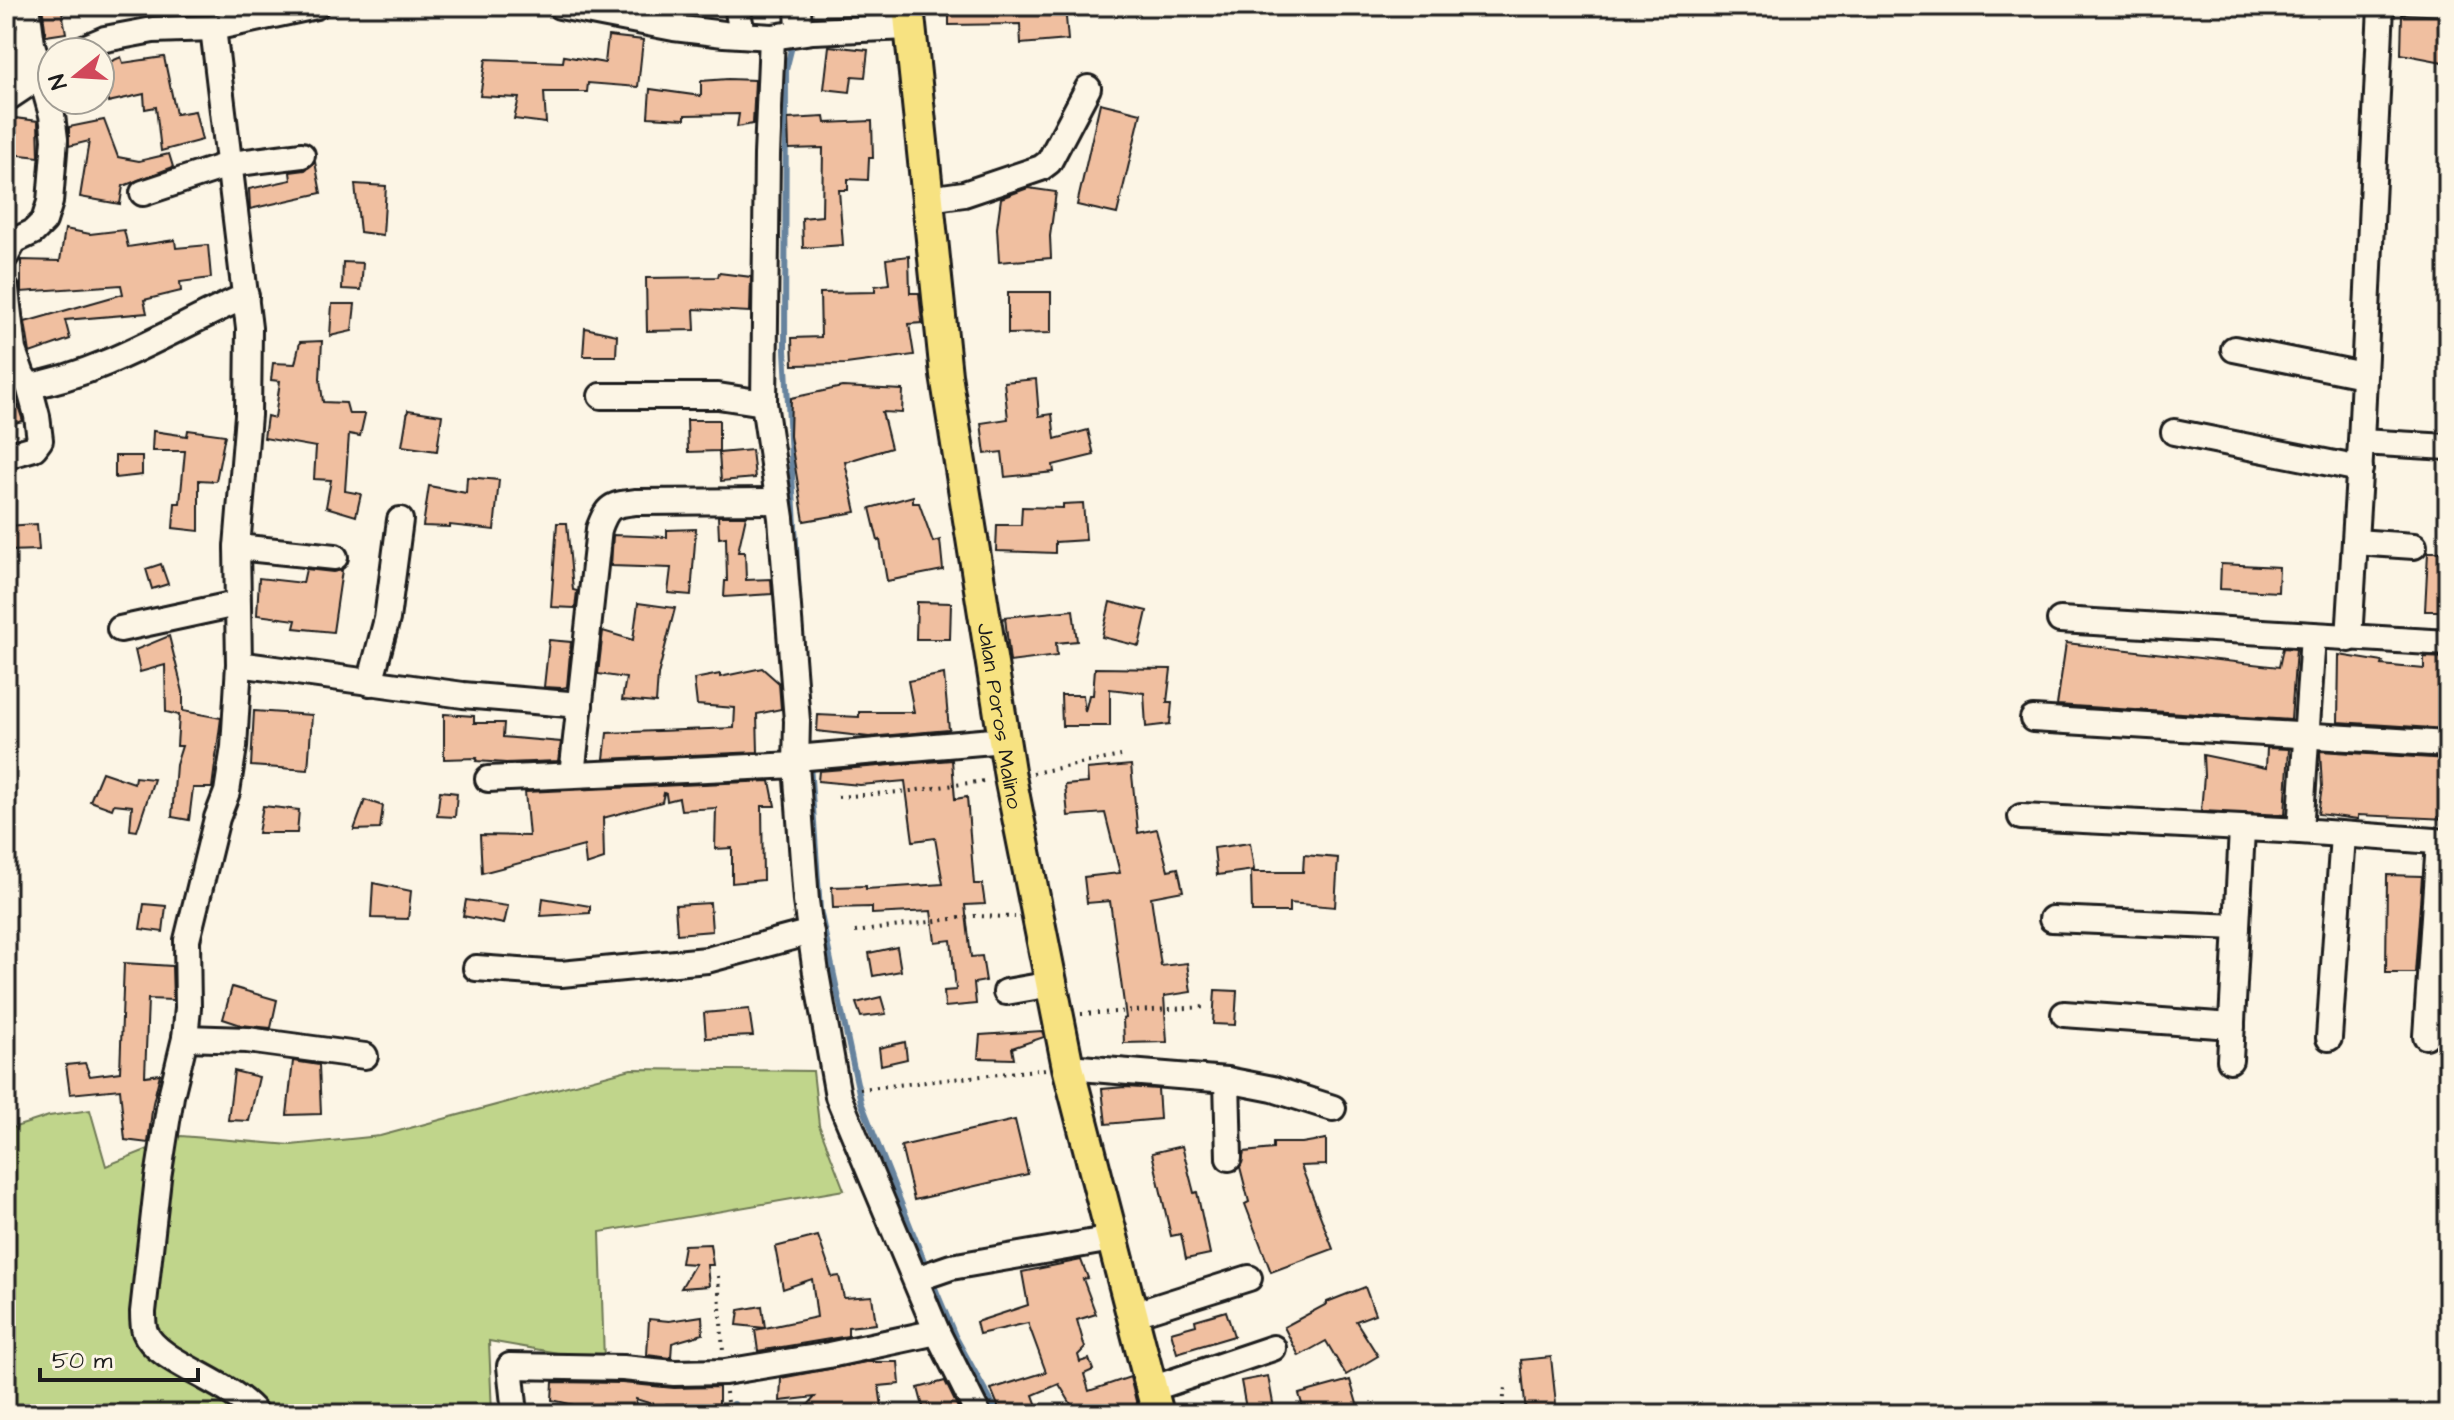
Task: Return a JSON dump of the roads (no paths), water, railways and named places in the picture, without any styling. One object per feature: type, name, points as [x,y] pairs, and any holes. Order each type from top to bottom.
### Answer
[{"type":"main road","name":"Jalan Poros Malino","points":[[909,17],[946,375],[1010,777],[1068,1067],[1154,1401]]},
{"type":"street","points":[[27,6],[36,58]]},
{"type":"street","points":[[560,6],[674,28],[742,34],[788,34],[909,17]]},
{"type":"street","points":[[737,6],[742,34]]},
{"type":"street","points":[[798,6],[788,34],[767,155],[764,403],[778,501],[811,932],[838,1096],[921,1277],[937,1332],[978,1414]]},
{"type":"street","points":[[2349,639],[2360,469],[2381,6]]},
{"type":"street","points":[[112,36],[152,18],[213,28],[311,7]]},
{"type":"street","points":[[213,28],[249,328],[248,415],[237,547],[239,664],[234,747],[227,792],[217,818],[187,940],[185,1038],[171,1096],[158,1178],[143,1312],[145,1331],[153,1344],[175,1360],[218,1382],[248,1403],[256,1414]]},
{"type":"street","points":[[6,32],[36,67]]},
{"type":"street","points":[[6,99],[36,75]]},
{"type":"street","points":[[928,199],[964,194],[1041,168],[1049,162],[1088,88]]},
{"type":"street","points":[[6,256],[14,241],[33,232],[44,221],[49,210],[55,139],[51,116]]},
{"type":"street","points":[[143,193],[231,164],[302,155]]},
{"type":"street","points":[[6,289],[19,380],[37,416],[40,440],[34,448],[6,456]]},
{"type":"street","points":[[19,380],[56,381],[107,362],[246,296]]},
{"type":"street","points":[[2234,349],[2363,375]]},
{"type":"street","points":[[601,396],[718,396],[764,403]]},
{"type":"street","points":[[2174,432],[2360,469]]},
{"type":"street","points":[[2361,442],[2448,447]]},
{"type":"street","points":[[572,775],[599,529],[605,513],[613,505],[636,502],[778,501]]},
{"type":"street","points":[[370,683],[387,619],[400,520]]},
{"type":"street","points":[[2355,542],[2414,546]]},
{"type":"street","points":[[237,547],[335,557]]},
{"type":"street","points":[[120,629],[236,604]]},
{"type":"street","points":[[2060,620],[2448,643]]},
{"type":"street","points":[[2300,831],[2313,636]]},
{"type":"street","points":[[239,664],[311,672],[370,683],[580,705]]},
{"type":"street","points":[[2033,719],[2448,744]]},
{"type":"street","points":[[488,779],[796,761],[1004,740]]},
{"type":"street","points":[[2021,817],[2300,831],[2444,842],[2426,1036]]},
{"type":"street","points":[[2230,1060],[2242,830]]},
{"type":"street","points":[[2329,1038],[2343,835]]},
{"type":"street","points":[[2052,919],[2237,927]]},
{"type":"street","points":[[476,968],[561,974],[707,960],[811,932]]},
{"type":"street","points":[[1006,992],[1052,984]]},
{"type":"street","points":[[2064,1014],[2232,1026]]},
{"type":"street","points":[[185,1038],[247,1040],[365,1056]]},
{"type":"street","points":[[1068,1067],[1227,1080],[1273,1089],[1333,1108]]},
{"type":"street","points":[[1227,1080],[1229,1158]]},
{"type":"street","points":[[921,1277],[951,1267],[1112,1239]]},
{"type":"street","points":[[1132,1315],[1249,1278]]},
{"type":"street","points":[[515,1414],[510,1366],[623,1368],[674,1373],[725,1372],[829,1355],[937,1332]]},
{"type":"street","points":[[1154,1401],[1273,1348]]},
{"type":"waterway","points":[[793,42],[786,70],[785,350],[799,597]]},
{"type":"waterway","points":[[810,764],[820,910],[861,1102],[928,1271]]},
{"type":"waterway","points":[[932,1281],[955,1336],[998,1414]]},
{"type":"waterway","points":[[734,1404],[734,1414]]}]
